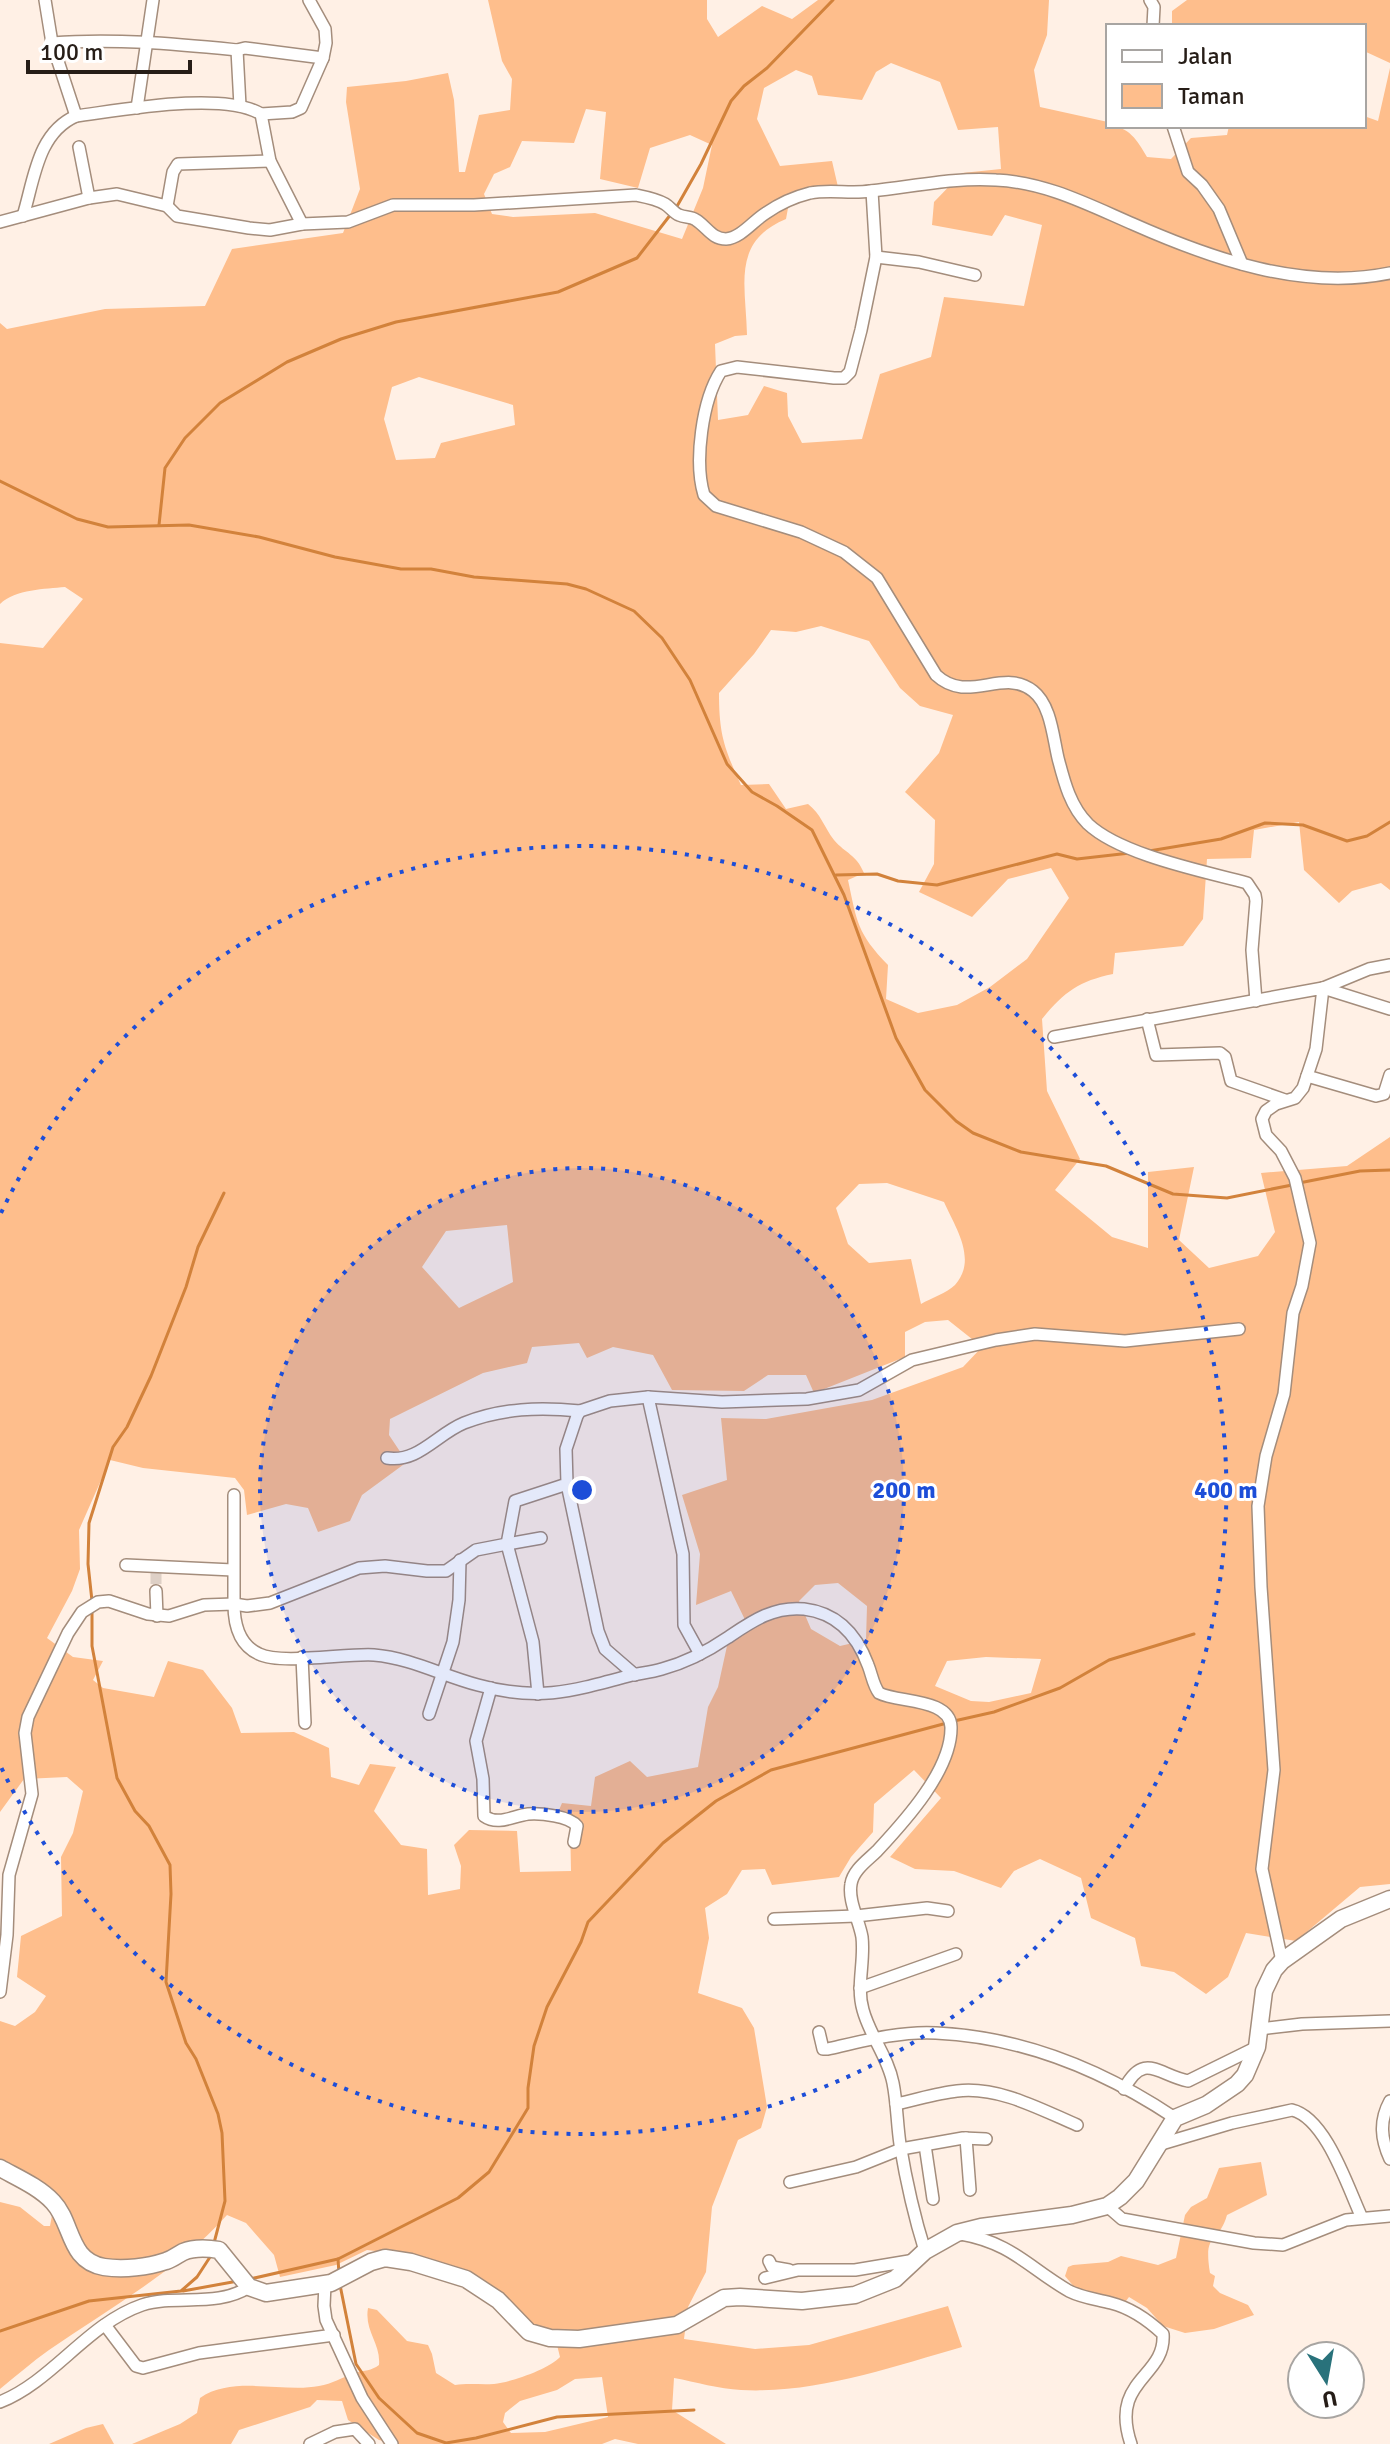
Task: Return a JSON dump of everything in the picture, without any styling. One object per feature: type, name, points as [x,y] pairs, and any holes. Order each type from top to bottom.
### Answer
[{"type":"street","points":[[45,0],[52,43],[76,116]]},
{"type":"street","points":[[137,108],[153,0]]},
{"type":"street","points":[[23,216],[43,146],[66,120],[76,116],[175,105],[248,106],[261,114],[292,112],[301,108],[323,58],[325,29],[309,0]]},
{"type":"street","points":[[1150,0],[1154,7],[1153,24]]},
{"type":"street","points":[[52,43],[148,41],[237,50],[245,48],[323,58]]},
{"type":"street","points":[[237,50],[240,106]]},
{"type":"street","points":[[261,114],[270,161],[302,224]]},
{"type":"street","points":[[1174,128],[1183,164],[1219,209],[1242,264]]},
{"type":"street","points":[[79,147],[89,198]]},
{"type":"street","points":[[167,206],[173,172],[178,164],[270,161]]},
{"type":"street","points":[[0,222],[89,198],[117,194],[167,206],[177,216],[263,230],[302,224],[340,223],[381,208],[411,203],[474,205],[636,195],[662,202],[679,215],[694,218],[714,236],[724,239],[739,234],[763,214],[785,202],[812,193],[872,191],[943,181],[997,180],[1039,186],[1208,256],[1321,279],[1367,278],[1390,273]]},
{"type":"street","points":[[872,191],[876,257],[861,330],[847,376],[834,378],[737,367],[721,371],[708,398],[701,446],[704,495],[716,506],[801,532],[844,552],[877,578],[936,675],[950,686],[958,689],[1007,682],[1031,688],[1044,704],[1064,783],[1074,805],[1089,824],[1109,838],[1148,857],[1247,883],[1256,901],[1252,950],[1256,1001]]},
{"type":"street","points":[[876,257],[919,262],[975,275]]},
{"type":"street","points":[[1054,1037],[1323,988],[1369,969],[1390,965]]},
{"type":"street","points":[[1323,988],[1390,1009]]},
{"type":"street","points":[[1282,1961],[1262,1869],[1274,1770],[1258,1506],[1266,1456],[1284,1394],[1293,1313],[1310,1243],[1297,1183],[1262,1126],[1266,1111],[1300,1094],[1316,1049],[1323,988]]},
{"type":"street","points":[[1147,1019],[1156,1055],[1223,1054],[1231,1081],[1285,1100]]},
{"type":"street","points":[[1307,1076],[1376,1096],[1384,1094],[1390,1075]]},
{"type":"street","points":[[387,1458],[406,1457],[432,1445],[461,1424],[528,1408],[580,1411],[610,1401],[648,1397],[722,1402],[807,1399],[859,1390],[912,1360],[996,1340],[1035,1334],[1125,1341],[1239,1329]]},
{"type":"street","points":[[648,1397],[683,1554],[684,1625],[700,1654]]},
{"type":"street","points":[[580,1411],[566,1449],[567,1484],[598,1631],[605,1649],[635,1675]]},
{"type":"street","points":[[538,1694],[533,1642],[507,1544],[515,1501],[567,1484]]},
{"type":"street","points":[[234,1495],[233,1570],[237,1630],[251,1649],[261,1656],[370,1654],[396,1658],[491,1688],[559,1694],[662,1669],[700,1654],[769,1612],[803,1609],[831,1617],[847,1628],[859,1645],[879,1693],[930,1705],[942,1711],[950,1724],[936,1777],[890,1837],[857,1871],[851,1884],[862,1942],[862,2009],[890,2070],[901,2149],[922,2255]]},
{"type":"street","points":[[0,1992],[7,1935],[9,1875],[32,1794],[25,1733],[35,1701],[68,1633],[82,1612],[98,1602],[121,1603],[157,1616],[169,1616],[204,1605],[270,1603],[359,1568],[385,1566],[440,1572],[452,1568],[476,1550],[541,1538]]},
{"type":"street","points":[[429,1714],[453,1642],[460,1560]]},
{"type":"street","points":[[126,1565],[156,1570],[233,1570]]},
{"type":"street","points":[[156,1591],[157,1616]]},
{"type":"street","points":[[302,1657],[305,1723]]},
{"type":"street","points":[[491,1688],[476,1741],[483,1779],[484,1816],[502,1821],[530,1814],[567,1819],[577,1826],[574,1842]]},
{"type":"street","points":[[0,2168],[42,2191],[56,2204],[76,2249],[88,2262],[104,2267],[152,2265],[171,2260],[182,2252],[211,2249],[249,2287],[274,2293],[334,2281],[385,2258],[411,2262],[466,2279],[498,2300],[529,2332],[550,2338],[579,2339],[677,2325],[724,2298],[802,2301],[841,2298],[895,2279],[922,2255],[957,2233],[1072,2215],[1107,2206],[1136,2181],[1175,2118],[1206,2105],[1237,2084],[1249,2068],[1257,2047],[1264,1991],[1282,1961],[1341,1919],[1390,1899]]},
{"type":"street","points":[[774,1919],[856,1916],[927,1908],[948,1911]]},
{"type":"street","points":[[860,1988],[956,1954]]},
{"type":"street","points":[[1260,2029],[1302,2024],[1390,2021]]},
{"type":"street","points":[[819,2032],[823,2049],[874,2039],[935,2033],[1022,2046],[1058,2055],[1091,2070],[1175,2118]]},
{"type":"street","points":[[1124,2089],[1133,2073],[1143,2067],[1188,2081],[1257,2047]]},
{"type":"street","points":[[896,2104],[959,2091],[989,2093],[1024,2101],[1077,2125]]},
{"type":"street","points":[[1390,2101],[1382,2124],[1390,2159]]},
{"type":"street","points":[[1156,2145],[1232,2123],[1292,2110],[1299,2112],[1310,2119],[1328,2145],[1362,2218]]},
{"type":"street","points":[[790,2182],[856,2167],[901,2149],[966,2138],[986,2139]]},
{"type":"street","points":[[966,2138],[970,2190]]},
{"type":"street","points":[[925,2145],[933,2199]]},
{"type":"street","points":[[1107,2206],[1122,2219],[1254,2243],[1283,2245],[1303,2239],[1327,2226],[1362,2218],[1390,2216]]},
{"type":"street","points":[[957,2233],[981,2237],[1020,2255],[1069,2290],[1089,2299],[1127,2308],[1148,2320],[1163,2334],[1164,2346],[1131,2392],[1125,2409],[1131,2444]]},
{"type":"street","points":[[769,2261],[776,2269],[855,2270],[922,2255]]},
{"type":"street","points":[[765,2278],[798,2270]]},
{"type":"street","points":[[334,2281],[324,2306],[326,2320],[362,2398],[392,2444]]},
{"type":"street","points":[[0,2402],[31,2383],[105,2325],[142,2305],[235,2297],[249,2287]]},
{"type":"street","points":[[105,2325],[136,2366],[143,2368],[199,2353],[334,2335]]},
{"type":"street","points":[[310,2444],[335,2432],[355,2429],[369,2444]]},
{"type":"green space","points":[[488,0],[707,0],[707,19],[718,37],[762,6],[792,19],[818,0],[1049,0],[1047,35],[1034,70],[1040,107],[1106,122],[1106,128],[1122,128],[1132,135],[1147,157],[1171,159],[1191,138],[1227,135],[1229,128],[1366,128],[1366,117],[1378,121],[1390,68],[1390,890],[1381,883],[1352,891],[1339,903],[1304,870],[1299,822],[1254,830],[1251,858],[1207,859],[1203,919],[1183,946],[1115,953],[1113,974],[1073,989],[1042,1019],[1047,1091],[1080,1159],[1055,1190],[1112,1237],[1148,1248],[1148,1172],[1194,1167],[1179,1240],[1209,1268],[1258,1256],[1275,1232],[1261,1173],[1347,1166],[1390,1137],[1390,1884],[1360,1887],[1296,1941],[1246,1933],[1228,1977],[1206,1994],[1174,1972],[1141,1966],[1135,1938],[1091,1918],[1081,1878],[1040,1859],[1014,1871],[1001,1888],[954,1871],[915,1869],[890,1857],[941,1798],[914,1770],[874,1804],[873,1832],[851,1857],[839,1877],[772,1885],[765,1869],[742,1870],[727,1894],[705,1908],[709,1938],[698,1993],[742,2008],[754,2028],[767,2107],[761,2128],[738,2140],[712,2207],[706,2272],[688,2307],[684,2339],[755,2349],[809,2345],[948,2306],[962,2347],[853,2378],[797,2388],[733,2389],[674,2378],[672,2410],[726,2444],[638,2444],[615,2439],[602,2444],[397,2444],[379,2440],[348,2420],[342,2401],[317,2400],[310,2407],[239,2430],[231,2444],[132,2444],[180,2424],[197,2413],[200,2398],[213,2391],[243,2386],[319,2386],[376,2367],[379,2357],[368,2324],[368,2308],[377,2310],[407,2341],[428,2345],[436,2373],[455,2385],[510,2381],[539,2370],[560,2357],[554,2333],[531,2328],[418,2256],[367,2250],[336,2265],[280,2277],[274,2255],[246,2223],[227,2215],[165,2271],[49,2350],[0,2389],[0,2202],[20,2207],[44,2226],[50,2226],[53,2210],[0,2161],[0,2021],[15,2026],[35,2012],[46,1996],[17,1977],[21,1936],[62,1916],[61,1857],[73,1833],[83,1791],[67,1777],[24,1779],[0,1812],[0,643],[43,648],[83,599],[65,587],[22,593],[0,604],[0,323],[7,329],[105,309],[205,306],[232,249],[343,233],[360,189],[346,102],[347,87],[448,73],[454,100],[459,172],[465,172],[479,115],[510,110],[512,79],[502,61]],"holes":[[[891,63],[940,82],[958,130],[998,127],[1001,169],[962,173],[934,202],[932,225],[992,236],[1005,215],[1042,225],[1024,306],[944,297],[931,357],[880,374],[862,439],[802,443],[788,416],[787,393],[764,386],[748,415],[718,420],[715,344],[747,335],[744,282],[749,253],[768,229],[786,219],[791,192],[838,187],[832,161],[780,166],[757,119],[764,88],[796,70],[812,76],[818,95],[862,100],[876,72]],[[586,109],[606,112],[600,179],[638,188],[650,148],[690,135],[712,145],[703,188],[682,239],[595,213],[513,217],[492,214],[484,194],[494,174],[510,167],[522,141],[574,143]],[[419,377],[513,405],[515,425],[441,443],[435,458],[396,460],[384,419],[392,387]],[[821,626],[869,641],[900,688],[920,706],[953,715],[939,753],[905,792],[935,820],[934,864],[919,892],[972,917],[1008,879],[1051,868],[1069,898],[1027,959],[990,987],[957,1005],[918,1013],[886,999],[888,965],[864,935],[848,880],[864,873],[861,867],[834,840],[808,804],[786,809],[769,784],[741,785],[721,730],[719,693],[771,630],[796,632]],[[887,1183],[944,1202],[965,1254],[962,1275],[955,1285],[921,1304],[911,1259],[869,1263],[848,1244],[836,1208],[859,1184]],[[507,1225],[513,1282],[459,1308],[422,1267],[446,1231]],[[948,1320],[982,1347],[963,1367],[872,1400],[766,1419],[721,1418],[727,1480],[682,1495],[700,1554],[696,1605],[731,1591],[749,1628],[727,1646],[718,1687],[708,1707],[698,1767],[647,1777],[630,1761],[595,1777],[591,1806],[562,1803],[556,1817],[570,1821],[571,1871],[520,1872],[517,1831],[469,1830],[454,1845],[461,1866],[460,1889],[428,1895],[427,1849],[401,1845],[374,1811],[396,1767],[370,1764],[359,1785],[331,1777],[329,1748],[294,1732],[241,1733],[232,1708],[203,1670],[168,1661],[154,1697],[103,1688],[93,1680],[103,1661],[73,1657],[47,1638],[80,1569],[79,1530],[110,1460],[143,1468],[235,1478],[244,1490],[247,1515],[286,1504],[308,1508],[318,1532],[350,1521],[362,1495],[407,1462],[389,1435],[390,1419],[483,1373],[527,1363],[532,1347],[579,1343],[587,1358],[613,1347],[653,1355],[672,1390],[744,1391],[768,1375],[806,1375],[814,1393],[905,1357],[905,1332],[925,1322]],[[838,1583],[867,1606],[866,1640],[840,1646],[811,1629],[799,1601],[815,1585]],[[986,1657],[1041,1659],[1031,1693],[989,1702],[971,1701],[935,1686],[947,1661]],[[602,2377],[608,2417],[545,2432],[511,2433],[503,2422],[505,2413],[520,2401],[557,2390],[575,2379]]]},
{"type":"green space","points":[[1187,0],[1390,0],[1390,63],[1366,52],[1366,24],[1172,24],[1172,11]]},
{"type":"green space","points":[[1261,2162],[1267,2195],[1227,2215],[1208,2250],[1210,2273],[1215,2276],[1213,2286],[1220,2293],[1248,2305],[1254,2315],[1214,2329],[1185,2333],[1163,2326],[1147,2308],[1129,2297],[1123,2305],[1075,2288],[1065,2276],[1068,2267],[1073,2265],[1108,2262],[1121,2256],[1158,2265],[1176,2258],[1185,2215],[1191,2207],[1207,2198],[1219,2168]]},
{"type":"green space","points":[[103,2424],[114,2444],[49,2444],[86,2428]]},
{"type":"waterway","points":[[676,208],[731,101],[833,0]]},
{"type":"waterway","points":[[159,525],[165,468],[185,438],[220,403],[287,362],[341,339],[396,322],[558,292],[637,258],[671,214]]},
{"type":"waterway","points":[[0,481],[77,519],[108,527],[189,525],[259,537],[335,557],[401,569],[431,569],[474,577],[567,584],[586,589],[634,611],[662,638],[690,680],[727,764],[752,792],[812,830],[844,895],[896,1038],[925,1090],[956,1121],[973,1133],[1021,1152],[1106,1166],[1173,1194],[1227,1198],[1292,1185]]},
{"type":"waterway","points":[[1149,851],[1221,839],[1265,823],[1303,825],[1347,841],[1367,836],[1390,822]]},
{"type":"waterway","points":[[836,875],[877,874],[898,881],[937,885],[1057,854],[1077,859],[1130,853]]},
{"type":"waterway","points":[[1299,1183],[1360,1171],[1390,1170]]},
{"type":"waterway","points":[[92,1601],[88,1564],[89,1523],[113,1447],[127,1427],[151,1376],[186,1287],[198,1247],[224,1193]]},
{"type":"waterway","points":[[92,1609],[92,1646],[117,1778],[170,1865],[166,1982],[186,2043],[196,2059],[218,2114],[222,2133],[225,2201],[214,2243]]},
{"type":"waterway","points":[[954,1721],[994,1712],[1060,1688],[1109,1660],[1194,1634]]},
{"type":"waterway","points":[[250,2279],[338,2259],[458,2198],[489,2172],[528,2108],[534,2046],[547,2007],[588,1922],[663,1843],[716,1801],[771,1770],[947,1723]]},
{"type":"waterway","points":[[0,2331],[89,2301],[181,2291],[197,2277],[212,2254]]},
{"type":"waterway","points":[[338,2259],[339,2274]]},
{"type":"waterway","points":[[183,2291],[238,2281]]},
{"type":"waterway","points":[[340,2285],[356,2364],[379,2398],[417,2433],[446,2443],[557,2417],[694,2410]]},
{"type":"tunnel","points":[[156,1573],[156,1591]]}]
